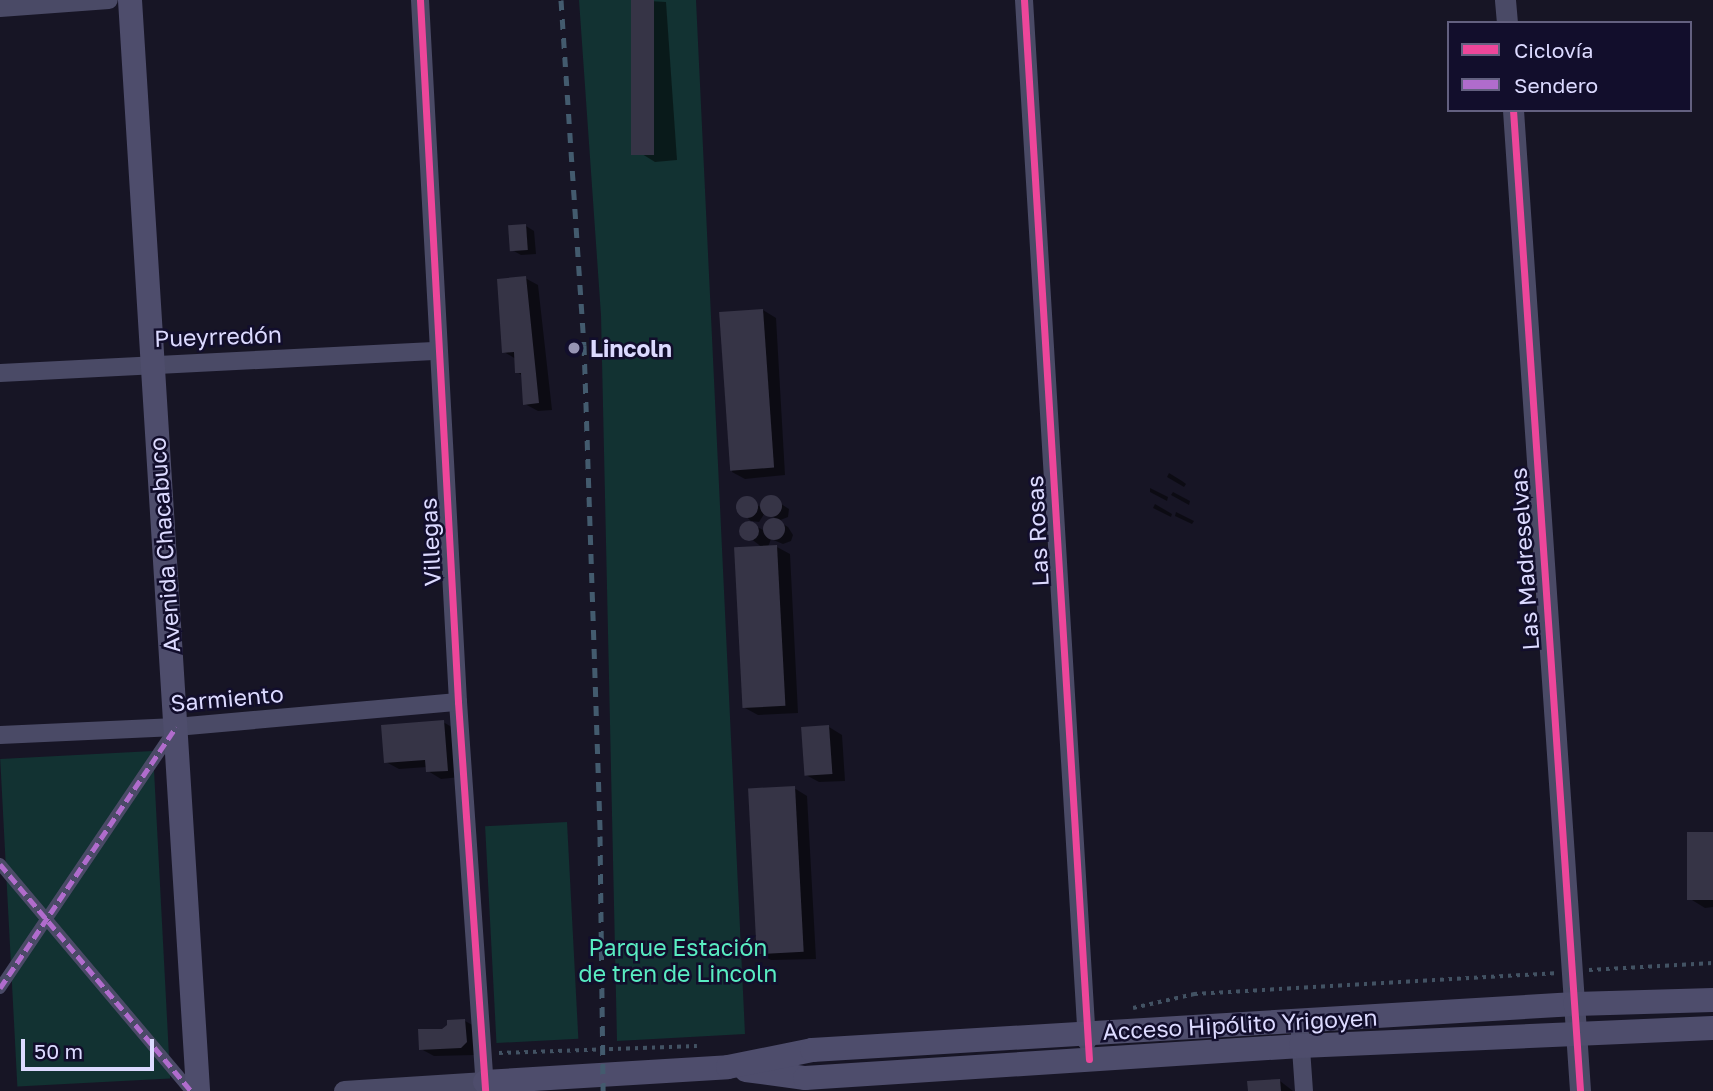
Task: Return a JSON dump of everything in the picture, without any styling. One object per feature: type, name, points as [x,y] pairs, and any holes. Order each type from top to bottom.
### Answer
[{"type":"main road","name":"Avenida Chacabuco","points":[[130,0],[198,1091]]},
{"type":"main road","name":"Acceso Hipólito Yrigoyen","points":[[485,1087],[728,1067],[812,1050],[1575,1004],[1713,1000]]},
{"type":"main road","name":"Acceso Hipólito Yrigoyen","points":[[728,1067],[805,1078],[1301,1046],[1713,1028]]},
{"type":"street","points":[[0,8],[108,0]]},
{"type":"street","name":"Villegas","points":[[420,0],[458,702],[485,1087]]},
{"type":"street","name":"Las Rosas","points":[[1024,0],[1086,1033],[1090,1059]]},
{"type":"street","points":[[1505,0],[1507,21]]},
{"type":"street","name":"Las Madreselvas","points":[[1513,112],[1580,1091]]},
{"type":"street","name":"Pueyrredón","points":[[0,373],[153,363],[438,351]]},
{"type":"street","name":"Sarmiento","points":[[0,735],[176,727],[458,702]]},
{"type":"street","points":[[0,988],[176,727]]},
{"type":"street","points":[[0,864],[191,1091]]},
{"type":"street","points":[[1300,1020],[1304,1091]]},
{"type":"street","points":[[344,1091],[485,1087]]},
{"type":"green space","name":"Parque Estación de tren de Lincoln","points":[[579,0],[696,0],[745,1034],[617,1041],[601,315]]},
{"type":"green space","points":[[153,751],[170,1079],[17,1087],[0,759]]},
{"type":"green space","points":[[567,822],[578,1039],[496,1043],[485,826]]},
{"type":"building","points":[[631,0],[654,0],[654,155],[631,155]]},
{"type":"building","points":[[526,224],[528,250],[510,251],[508,225]]},
{"type":"building","points":[[526,276],[539,403],[523,405],[521,373],[515,373],[514,352],[502,353],[497,279]]},
{"type":"building","points":[[763,309],[774,468],[730,471],[719,312]]},
{"type":"building","points":[[771,495],[779,498],[782,506],[779,514],[771,517],[763,514],[760,506],[763,498]]},
{"type":"building","points":[[747,496],[755,499],[758,507],[755,515],[747,518],[739,515],[736,507],[739,499]]},
{"type":"building","points":[[774,518],[782,521],[785,529],[782,537],[774,540],[766,537],[763,529],[766,521]]},
{"type":"building","points":[[749,521],[756,524],[759,531],[756,538],[749,541],[742,538],[739,531],[742,524]]},
{"type":"building","points":[[777,545],[785,706],[742,708],[734,547]]},
{"type":"building","points":[[444,720],[448,771],[426,772],[425,760],[384,763],[381,725]]},
{"type":"building","points":[[829,725],[832,774],[804,776],[801,727]]},
{"type":"building","points":[[795,786],[804,952],[757,954],[748,788]]},
{"type":"building","points":[[1687,832],[1713,832],[1713,900],[1687,900]]},
{"type":"building","points":[[465,1019],[467,1042],[461,1048],[419,1050],[418,1029],[442,1029],[447,1025],[447,1020]]},
{"type":"building","points":[[1280,1079],[1281,1091],[1248,1091],[1247,1081]]},
{"type":"railway","points":[[561,0],[584,345],[600,836],[603,1091]]},
{"type":"marked path","points":[[0,988],[176,727]]},
{"type":"marked path","points":[[0,864],[191,1091]]},
{"type":"cycle path","points":[[420,0],[458,702],[485,1091]]},
{"type":"cycle path","points":[[1024,0],[1089,1059]]},
{"type":"cycle path","points":[[1513,112],[1580,1091]]},
{"type":"place","name":"Lincoln","points":[[574,348]]}]
